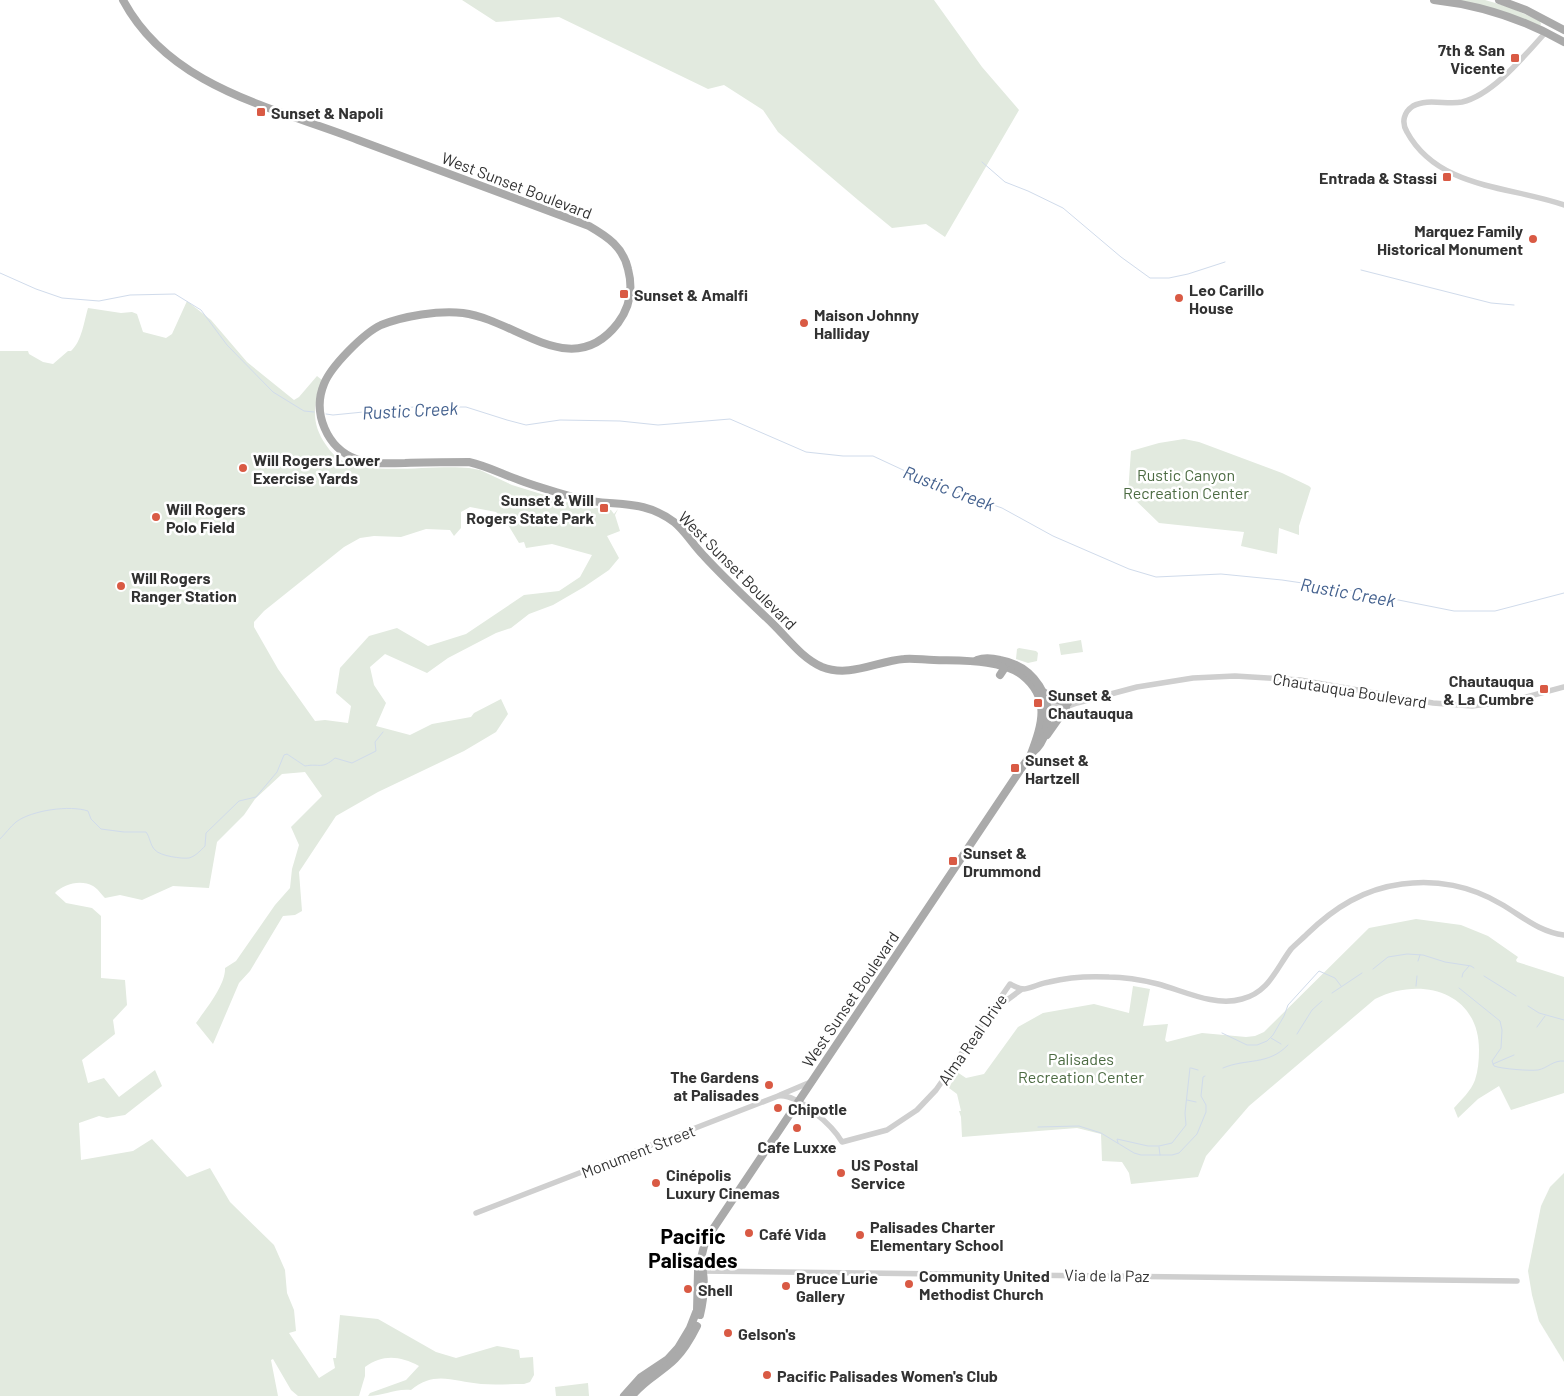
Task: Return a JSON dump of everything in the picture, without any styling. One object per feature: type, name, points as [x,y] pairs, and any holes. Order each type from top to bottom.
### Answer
[{"type":"main road","name":"West Sunset Boulevard","points":[[123,0],[143,29],[167,54],[214,86],[275,111],[589,226],[614,242],[625,258],[631,282],[628,304],[621,319],[610,333],[599,341],[586,346],[564,349],[548,346],[494,321],[462,313],[436,313],[401,320],[382,325],[367,334],[334,369],[322,389],[320,408],[322,424],[330,439],[340,450],[357,459],[374,463],[469,462],[484,465],[518,480],[578,498],[590,501],[631,504],[653,510],[683,531],[703,555],[800,652],[823,667],[833,670],[856,670],[903,659],[997,665],[1007,667],[1023,676],[1035,688],[1045,709],[1030,754],[710,1235],[704,1246],[697,1310],[685,1338],[668,1358],[642,1377],[624,1396]]},
{"type":"main road","points":[[1434,0],[1487,11],[1546,32],[1564,42]]},
{"type":"main road","points":[[1500,0],[1526,10],[1564,30]]},
{"type":"main road","name":"West Sunset Boulevard","points":[[973,662],[992,658],[1014,663],[1025,669],[1036,679],[1043,692],[1048,723],[1044,738],[1038,748],[1030,754]]},
{"type":"main road","points":[[997,665],[1004,669],[1000,675]]},
{"type":"main road","points":[[1043,692],[1067,705],[1044,738]]},
{"type":"main road","name":"West Sunset Boulevard","points":[[632,1396],[649,1378],[676,1359],[691,1337],[699,1321],[703,1304],[701,1268]]},
{"type":"street","points":[[1546,32],[1495,83],[1478,96],[1463,102],[1422,103],[1414,106],[1404,118],[1404,126],[1428,158],[1454,175],[1470,181],[1564,205]]},
{"type":"street","name":"Chautauqua Boulevard","points":[[1045,709],[1162,682],[1234,676],[1300,680],[1433,702],[1472,706],[1511,701],[1564,687]]},
{"type":"street","name":"Alma Real Drive","points":[[798,1102],[824,1120],[842,1142],[887,1130],[918,1110],[936,1090],[1010,984],[1022,989],[1067,979],[1111,977],[1136,979],[1217,1000],[1230,1001],[1242,999],[1264,988],[1272,980],[1292,949],[1338,907],[1372,891],[1404,884],[1441,883],[1477,892],[1501,904],[1542,930],[1564,935]]},
{"type":"street","points":[[991,1012],[1022,989]]},
{"type":"street","name":"Monument Street","points":[[476,1213],[813,1081]]},
{"type":"street","points":[[778,1096],[788,1096],[798,1102]]},
{"type":"street","name":"Via de la Paz","points":[[701,1268],[1516,1281]]},
{"type":"green space","points":[[462,0],[934,0],[982,67],[1019,110],[945,237],[926,224],[892,228],[778,132],[763,110],[724,85],[708,89],[559,17],[496,22]]},
{"type":"green space","points":[[1454,0],[1485,0],[1509,7],[1540,21],[1541,24],[1540,26]]},
{"type":"green space","points":[[187,301],[211,320],[247,362],[294,400],[299,397],[317,376],[322,380],[315,413],[318,429],[330,450],[343,461],[371,468],[387,469],[469,468],[480,470],[512,485],[580,506],[611,510],[614,514],[618,509],[615,515],[620,531],[607,536],[619,558],[609,570],[584,587],[553,605],[529,614],[511,628],[496,633],[448,658],[427,673],[385,654],[370,667],[374,685],[386,703],[376,726],[410,735],[432,724],[471,717],[474,713],[501,699],[508,714],[496,732],[464,751],[378,792],[336,816],[299,872],[302,911],[295,915],[283,916],[250,971],[239,983],[213,1044],[196,1023],[219,989],[225,968],[236,961],[275,905],[290,888],[292,869],[299,845],[291,827],[322,796],[305,772],[282,774],[255,799],[244,815],[217,842],[209,888],[173,886],[142,900],[120,895],[105,898],[94,887],[83,883],[67,885],[55,893],[66,903],[92,908],[101,916],[101,978],[125,980],[127,1005],[113,1020],[115,1034],[82,1060],[88,1083],[104,1078],[119,1097],[155,1070],[162,1086],[125,1115],[107,1118],[99,1116],[79,1123],[81,1160],[133,1151],[152,1139],[187,1177],[210,1168],[230,1202],[274,1245],[285,1270],[287,1293],[294,1310],[296,1331],[289,1333],[319,1378],[335,1368],[333,1358],[336,1358],[340,1315],[378,1319],[436,1352],[456,1358],[497,1346],[519,1350],[520,1358],[533,1357],[534,1375],[530,1382],[524,1384],[486,1384],[437,1379],[428,1380],[411,1390],[400,1390],[368,1396],[370,1393],[406,1380],[419,1366],[398,1358],[385,1358],[365,1367],[365,1376],[359,1396],[298,1396],[291,1390],[273,1359],[271,1360],[278,1396],[0,1396],[0,351],[28,351],[29,354],[43,362],[53,364],[75,347],[88,308],[121,313],[132,312],[137,314],[143,332],[166,338],[172,334]],"holes":[[[470,507],[496,512],[507,523],[519,543],[524,542],[526,548],[552,544],[592,555],[580,577],[559,591],[524,595],[466,634],[428,646],[397,628],[369,636],[340,668],[336,693],[351,706],[348,723],[325,720],[315,721],[278,669],[254,627],[254,622],[264,611],[344,547],[360,538],[374,536],[401,537],[426,529],[450,530],[454,536],[461,528],[461,512]]]},
{"type":"green space","name":"Rustic Canyon Recreation Center","points":[[1184,439],[1199,442],[1282,473],[1309,486],[1311,488],[1299,526],[1299,535],[1279,528],[1277,554],[1241,546],[1244,532],[1159,523],[1128,493],[1131,451],[1159,443]]},
{"type":"green space","points":[[1081,640],[1083,652],[1061,655],[1059,644]]},
{"type":"green space","points":[[1017,649],[1036,651],[1038,653],[1037,661],[1028,663],[1016,659]]},
{"type":"green space","name":"Palisades Recreation Center","points":[[1416,919],[1461,925],[1488,936],[1518,957],[1517,962],[1564,977],[1564,1093],[1511,1110],[1499,1086],[1478,1099],[1458,1118],[1454,1108],[1471,1088],[1477,1073],[1479,1050],[1476,1030],[1469,1014],[1458,1002],[1444,994],[1428,989],[1410,989],[1392,992],[1375,999],[1249,1106],[1206,1156],[1198,1177],[1131,1184],[1129,1173],[1122,1162],[1102,1161],[1101,1134],[1077,1128],[962,1137],[959,1111],[961,1111],[957,1094],[949,1088],[957,1072],[966,1078],[984,1074],[1018,1027],[1043,1013],[1094,1004],[1129,1013],[1133,986],[1150,989],[1143,1026],[1168,1024],[1165,1040],[1167,1042],[1202,1033],[1246,1037],[1255,1036],[1264,1032],[1369,928]]},
{"type":"green space","points":[[1564,1173],[1564,1362],[1539,1321],[1528,1271],[1541,1206],[1550,1187]]},
{"type":"green space","points":[[588,1383],[589,1396],[556,1396],[555,1387]]},
{"type":"waterway","points":[[982,162],[1005,182],[1063,208],[1121,257],[1150,278],[1169,278],[1188,274],[1225,262]]},
{"type":"waterway","points":[[1361,270],[1491,303],[1514,305]]},
{"type":"waterway","name":"Rustic Creek","points":[[0,273],[62,298],[99,301],[130,295],[175,294],[201,310],[227,345],[273,392],[304,411],[314,412]]},
{"type":"waterway","name":"Rustic Creek","points":[[326,414],[333,415],[414,407],[466,407],[526,425],[560,420],[620,421],[658,425],[730,419],[806,452],[843,456],[873,456],[931,483],[1002,508],[1053,536],[1129,569],[1156,577],[1221,574],[1282,580],[1343,589],[1454,611],[1495,611],[1564,593]]},
{"type":"waterway","points":[[0,839],[16,822],[31,814],[71,808],[88,811],[91,819],[101,829],[146,832],[152,846],[161,854],[171,857],[189,858],[205,846],[206,833],[239,801],[256,797],[277,772],[284,755],[287,754],[305,766],[323,765],[335,758],[352,763],[376,751],[375,742],[383,732]]},
{"type":"waterway","points":[[1373,969],[1388,957],[1407,954],[1423,955],[1474,968]]},
{"type":"waterway","points":[[1418,961],[1420,955]]},
{"type":"waterway","points":[[1462,977],[1469,966]]},
{"type":"waterway","points":[[1222,1033],[1247,1045],[1257,1045],[1267,1041],[1273,1035],[1288,1005],[1319,971],[1335,978],[1341,986]]},
{"type":"waterway","points":[[1332,993],[1362,973]]},
{"type":"waterway","points":[[1416,986],[1417,976]]},
{"type":"waterway","points":[[1484,976],[1516,996]]},
{"type":"waterway","points":[[1459,988],[1500,1021],[1502,1030],[1501,1048],[1492,1061],[1494,1066],[1516,1070],[1538,1070],[1564,1061]]},
{"type":"waterway","points":[[1297,1034],[1312,1010],[1322,1001]]},
{"type":"waterway","points":[[1528,1006],[1539,1013],[1564,1020]]},
{"type":"waterway","points":[[1537,1027],[1545,1016]]},
{"type":"waterway","points":[[1271,1038],[1281,1044]]},
{"type":"waterway","points":[[1223,1068],[1265,1059],[1280,1052],[1288,1045]]},
{"type":"waterway","points":[[1493,1064],[1514,1055]]},
{"type":"waterway","points":[[1118,1143],[1117,1139],[1148,1146],[1172,1143],[1186,1125],[1185,1113],[1190,1068]]},
{"type":"waterway","points":[[1191,1068],[1198,1070]]},
{"type":"waterway","points":[[1038,1127],[1079,1126],[1101,1133],[1134,1153],[1141,1155],[1172,1155],[1179,1153],[1197,1134],[1206,1112],[1206,1105],[1201,1096],[1203,1077],[1205,1076]]},
{"type":"waterway","points":[[1187,1100],[1196,1102]]},
{"type":"waterway","points":[[1159,1147],[1160,1155]]},
{"type":"place","name":"7th & San Vicente","points":[[1515,58]]},
{"type":"place","name":"Sunset & Napoli","points":[[261,112]]},
{"type":"place","name":"Entrada & Stassi","points":[[1447,177]]},
{"type":"place","name":"Marquez Family Historical Monument","points":[[1533,239]]},
{"type":"place","name":"Sunset & Amalfi","points":[[624,294]]},
{"type":"place","name":"Leo Carillo House","points":[[1179,298]]},
{"type":"place","name":"Maison Johnny Halliday","points":[[804,323]]},
{"type":"place","name":"Will Rogers Lower Exercise Yards","points":[[243,468]]},
{"type":"place","name":"Sunset & Will Rogers State Park","points":[[604,508]]},
{"type":"place","name":"Will Rogers Polo Field","points":[[156,517]]},
{"type":"place","name":"Will Rogers Ranger Station","points":[[121,586]]},
{"type":"place","name":"Chautauqua & La Cumbre","points":[[1544,689]]},
{"type":"place","name":"Sunset & Chautauqua","points":[[1038,703]]},
{"type":"place","name":"Sunset & Hartzell","points":[[1015,768]]},
{"type":"place","name":"Sunset & Drummond","points":[[953,861]]},
{"type":"place","name":"The Gardens at Palisades","points":[[769,1085]]},
{"type":"place","name":"Chipotle","points":[[778,1108]]},
{"type":"place","name":"Cafe Luxxe","points":[[797,1128]]},
{"type":"place","name":"US Postal Service","points":[[841,1173]]},
{"type":"place","name":"Cinépolis Luxury Cinemas","points":[[656,1183]]},
{"type":"place","name":"Café Vida","points":[[749,1233]]},
{"type":"place","name":"Palisades Charter Elementary School","points":[[860,1235]]},
{"type":"place","name":"Community United Methodist Church","points":[[909,1284]]},
{"type":"place","name":"Bruce Lurie Gallery","points":[[786,1286]]},
{"type":"place","name":"Shell","points":[[688,1289]]},
{"type":"place","name":"Gelson's","points":[[728,1333]]},
{"type":"place","name":"Pacific Palisades Women's Club","points":[[767,1375]]},
{"type":"district","name":"Pacific Palisades","points":[[693,1247]]}]
